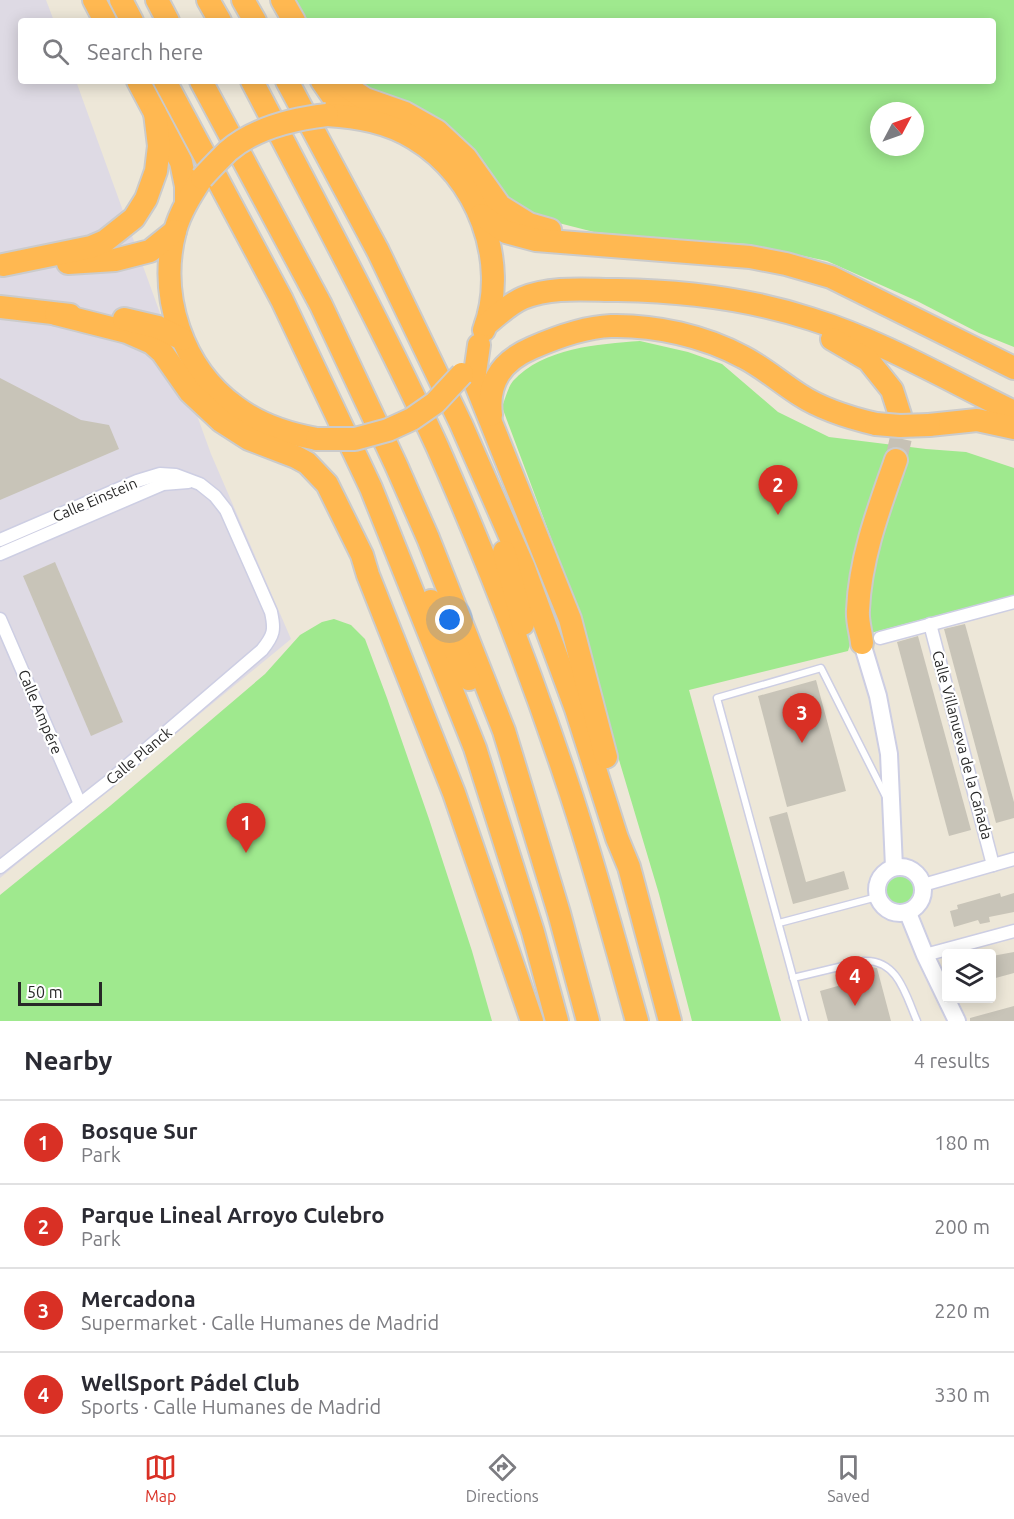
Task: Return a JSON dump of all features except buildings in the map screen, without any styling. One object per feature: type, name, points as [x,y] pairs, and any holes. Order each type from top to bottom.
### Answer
[{"type":"highway","points":[[94,0],[103,18]]},
{"type":"highway","points":[[121,0],[130,18]]},
{"type":"highway","points":[[157,0],[166,18]]},
{"type":"highway","points":[[208,0],[218,18]]},
{"type":"highway","points":[[243,0],[253,18]]},
{"type":"highway","points":[[281,0],[290,18]]},
{"type":"highway","points":[[140,84],[181,162],[186,186],[186,202]]},
{"type":"highway","points":[[167,84],[282,300],[371,488],[475,748],[533,932],[556,1021]]},
{"type":"highway","points":[[203,84],[321,305],[428,538],[504,731],[559,913],[588,1021]]},
{"type":"highway","points":[[254,84],[351,268],[437,447],[507,616],[591,856],[637,1021]]},
{"type":"highway","points":[[289,84],[378,251],[461,424],[524,567],[576,709],[617,838],[629,867],[670,1021]]},
{"type":"highway","points":[[324,84],[333,97],[354,117]]},
{"type":"highway","points":[[342,84],[365,99],[405,113],[437,131],[466,158],[500,206],[520,219],[618,248]]},
{"type":"highway","points":[[1,265],[91,247],[105,241],[134,218],[146,199],[156,171],[159,146],[155,113]]},
{"type":"highway","points":[[629,867],[628,846],[570,619],[474,380],[483,335],[493,288],[491,251],[481,215],[464,185],[442,159],[415,139],[384,124],[354,117],[327,115],[300,118],[260,131],[229,150],[202,178],[186,202],[175,231],[169,279],[173,314],[182,339],[209,382],[225,399],[255,419],[308,437],[355,439],[388,430],[412,419],[435,403],[462,374],[483,335],[505,309],[523,298],[549,291],[652,291],[755,303],[812,319],[871,342],[1014,412]]},
{"type":"highway","points":[[481,215],[506,232],[536,240],[750,257],[786,264],[831,277],[1014,368]]},
{"type":"highway","points":[[1,265],[114,260],[150,251],[175,231]]},
{"type":"highway","points":[[714,298],[815,330],[868,360],[892,390],[900,415]]},
{"type":"highway","points":[[0,307],[126,320],[169,331],[182,339]]},
{"type":"highway","points":[[56,314],[126,332],[152,343],[166,357],[190,392],[221,421],[249,439],[307,463],[327,484],[362,555]]},
{"type":"highway","points":[[493,429],[489,400],[491,389],[495,379],[510,362],[529,349],[563,335],[610,326],[666,330],[710,343],[744,357],[801,396],[851,418],[876,424],[900,426],[977,420],[1014,428]]},
{"type":"highway","points":[[461,424],[500,534],[533,661],[533,685]]},
{"type":"highway","points":[[308,437],[325,461],[344,504],[454,793],[532,1021]]},
{"type":"highway","points":[[871,640],[858,612],[862,576],[873,526],[896,460]]},
{"type":"highway","points":[[371,488],[411,558],[471,683],[500,753],[522,795]]},
{"type":"street","name":"Calle Einstein","points":[[0,540],[148,478],[168,474],[191,482],[208,490],[226,510],[271,612],[272,638]]},
{"type":"street","name":"Calle Einstein","points":[[0,554],[163,484],[191,482]]},
{"type":"street","points":[[894,867],[889,754],[878,696],[871,640],[1014,602]]},
{"type":"street","name":"Calle Ampére","points":[[0,619],[80,804]]},
{"type":"street","name":"Calle Villanueva de la Cañada","points":[[930,624],[993,865]]},
{"type":"street","name":"Calle Planck","points":[[0,867],[80,804],[262,650],[272,638]]},
{"type":"street","points":[[923,885],[1014,860]]},
{"type":"street","points":[[894,867],[909,868],[920,878],[923,885],[922,898],[914,910],[908,913],[900,914],[886,909],[877,897],[876,889],[882,875],[894,867]]},
{"type":"street","points":[[908,913],[925,955],[957,1021]]},
{"type":"street","points":[[925,955],[1014,931]]},
{"type":"lane","points":[[805,1021],[717,698],[821,668],[891,807]]},
{"type":"lane","points":[[779,923],[877,897]]},
{"type":"lane","points":[[793,978],[874,960],[898,977],[917,1021]]},
{"type":"shaded area","points":[[0,0],[46,0],[53,18],[18,18],[18,84],[77,84],[211,454],[291,639],[0,878]]},
{"type":"green space","points":[[296,0],[1014,0],[1014,347],[979,333],[917,301],[827,261],[748,244],[594,232],[543,219],[509,199],[358,84],[996,84],[996,18],[306,18]]},
{"type":"green space","points":[[640,341],[688,352],[722,364],[778,412],[829,437],[966,452],[1014,468],[1014,595],[852,638],[848,651],[689,690],[781,1021],[692,1021],[659,894],[560,562],[502,407],[513,381],[540,361],[589,346]]},
{"type":"green space","points":[[334,619],[351,625],[365,639],[429,819],[492,1021],[0,1021],[0,895],[110,806],[265,674],[300,635],[322,622]]},
{"type":"green space","points":[[899,874],[911,878],[915,890],[911,902],[899,906],[887,902],[883,890],[887,878]]},
{"type":"tunnel","points":[[896,460],[902,433],[900,415]]},
{"type":"place","name":"Parque Lineal Arroyo Culebro","points":[[778,515]]},
{"type":"place","name":"Mercadona","points":[[802,743]]},
{"type":"place","name":"Bosque Sur","points":[[246,853]]},
{"type":"place","name":"WellSport Pádel Club","points":[[855,1006]]}]
